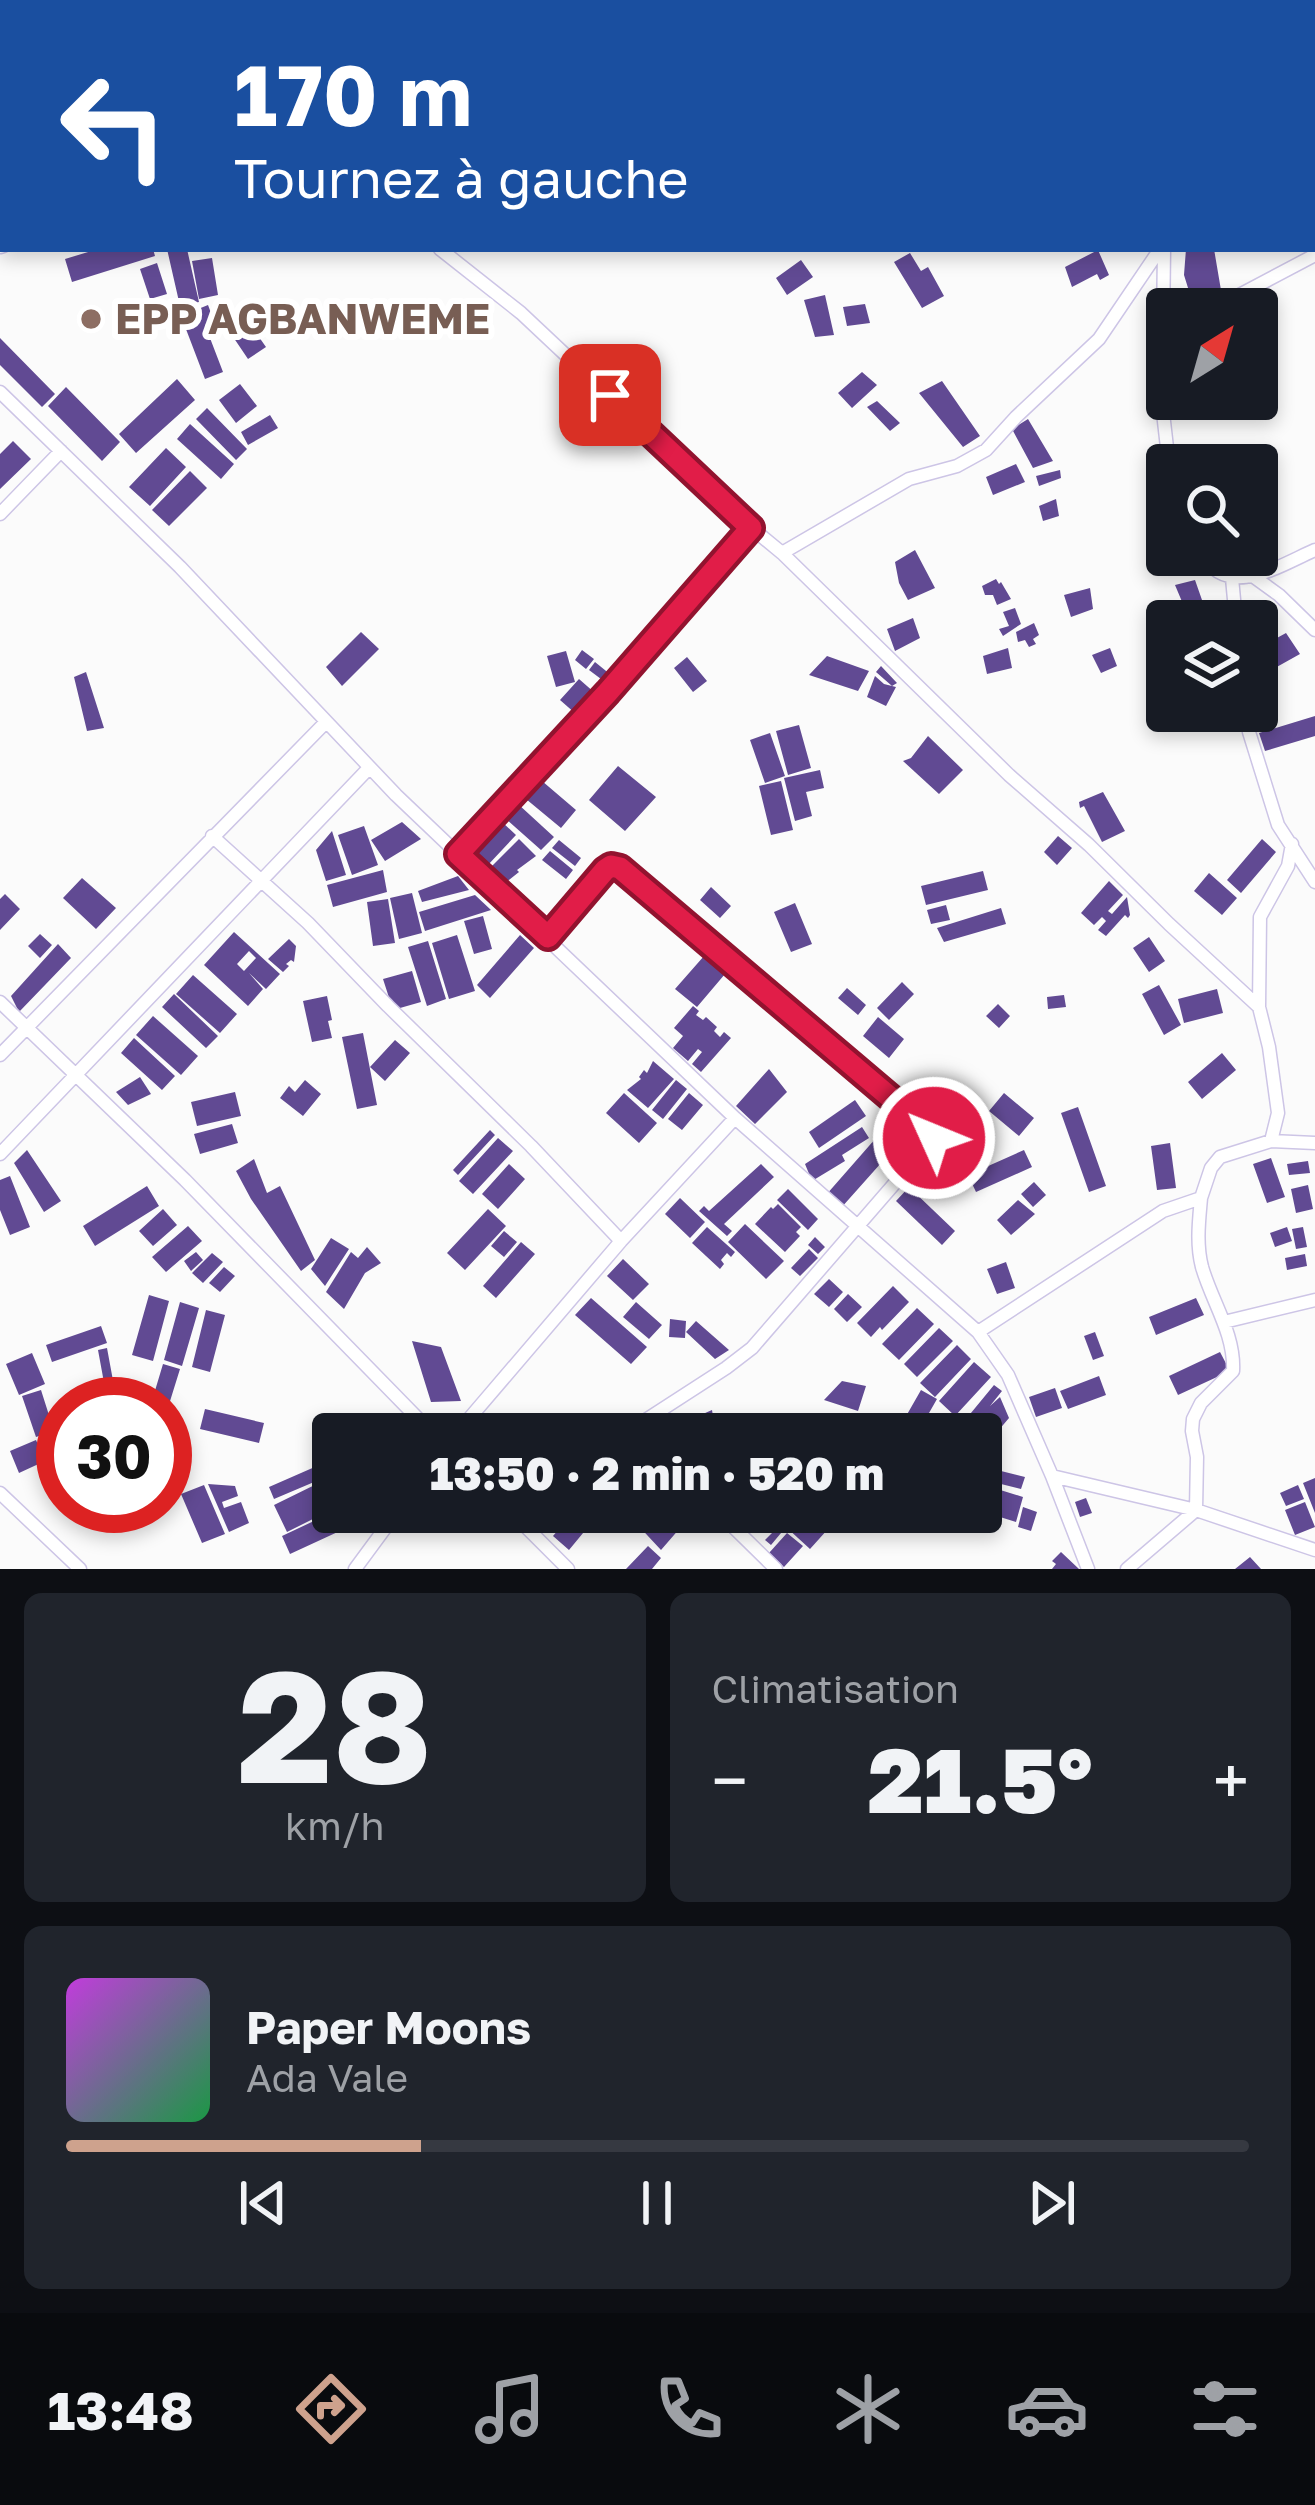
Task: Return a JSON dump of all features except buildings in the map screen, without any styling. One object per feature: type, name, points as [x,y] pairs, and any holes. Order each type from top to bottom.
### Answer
[{"type":"street","points":[[444,252],[521,313],[782,554],[1009,775],[1259,1007]]},
{"type":"street","points":[[782,554],[909,479],[957,466],[986,450],[1099,339],[1160,252]]},
{"type":"street","points":[[1162,252],[1164,288]]},
{"type":"street","points":[[1253,288],[1315,255]]},
{"type":"street","points":[[0,392],[180,567],[325,723],[458,854],[735,1118],[978,1332],[1008,1375],[1088,1569]]},
{"type":"street","points":[[0,514],[61,451]]},
{"type":"street","points":[[458,854],[751,528]]},
{"type":"street","points":[[1226,576],[1254,577],[1315,550]]},
{"type":"street","points":[[1254,577],[1315,630]]},
{"type":"street","points":[[1232,578],[1234,600]]},
{"type":"street","points":[[0,1055],[325,723]]},
{"type":"street","points":[[1249,732],[1278,825],[1315,882]]},
{"type":"street","points":[[0,1154],[369,768]]},
{"type":"street","points":[[212,836],[324,939],[621,1241]]},
{"type":"street","points":[[1271,1141],[1277,1113],[1259,1007],[1260,917],[1288,866],[1292,844]]},
{"type":"street","points":[[548,937],[605,870],[620,868],[934,1138],[752,1348],[659,1413]]},
{"type":"street","points":[[0,1002],[185,1180],[412,1413]]},
{"type":"street","points":[[474,1413],[621,1241],[735,1118]]},
{"type":"street","points":[[1127,1569],[1196,1510],[1192,1419],[1233,1371],[1234,1352],[1198,1245],[1201,1198],[1211,1168],[1220,1157],[1271,1141],[1315,1143]]},
{"type":"street","points":[[978,1332],[1163,1211],[1201,1198]]},
{"type":"street","points":[[1224,1322],[1315,1300]]},
{"type":"street","points":[[1052,1476],[1196,1510],[1315,1550]]},
{"type":"street","points":[[0,1493],[80,1569]]},
{"type":"street","points":[[355,1569],[382,1533]]},
{"type":"street","points":[[532,1533],[568,1569]]},
{"type":"street","points":[[739,1533],[776,1569]]},
{"type":"place","name":"EPP AGBANWEME","points":[[91,319]]},
{"type":"route","points":[[610,395],[751,528],[458,854],[548,937],[605,870],[620,868],[821,1036],[934,1138]]}]
